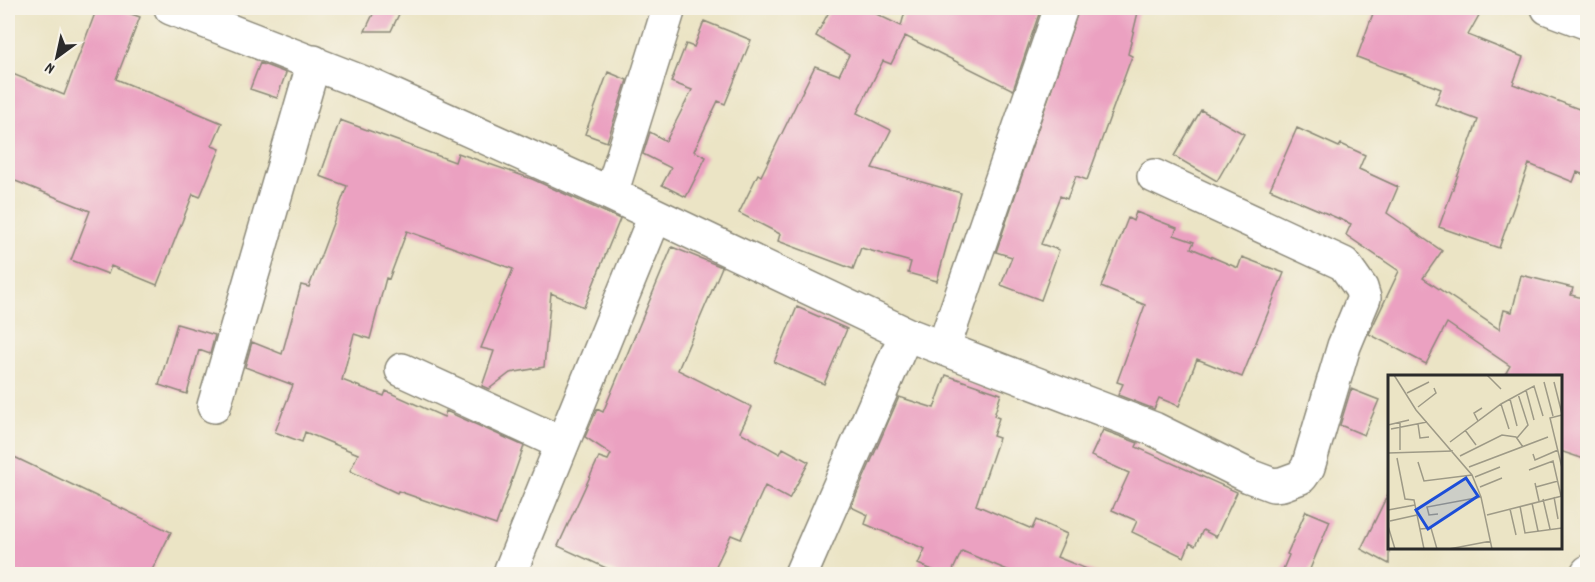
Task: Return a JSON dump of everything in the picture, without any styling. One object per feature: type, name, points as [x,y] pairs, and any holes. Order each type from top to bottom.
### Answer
[{"type":"street","points":[[172,8],[314,62],[611,194],[906,334],[945,346],[1154,429],[1249,477],[1273,485],[1290,483],[1301,477],[1308,467],[1344,346],[1364,298],[1361,288],[1344,264],[1154,176]]},
{"type":"street","points":[[611,194],[669,8]]},
{"type":"street","points":[[945,346],[1061,8]]},
{"type":"street","points":[[1548,8],[1587,23]]},
{"type":"street","points":[[214,406],[314,62]]},
{"type":"street","points":[[511,570],[655,216]]},
{"type":"street","points":[[801,574],[906,334]]},
{"type":"street","points":[[402,370],[561,443]]},
{"type":"building","points":[[97,8],[114,8],[140,17],[116,79],[222,123],[212,146],[220,149],[200,197],[193,194],[157,285],[111,266],[108,274],[71,260],[90,211],[8,178],[8,72],[64,95]]},
{"type":"building","points":[[376,8],[387,8],[399,14],[391,31],[365,31]]},
{"type":"building","points":[[831,8],[864,8],[901,26],[906,8],[1041,8],[1013,90],[905,36],[891,64],[883,61],[857,113],[891,130],[872,168],[961,193],[937,281],[908,273],[911,262],[861,248],[853,269],[778,241],[780,234],[739,213],[758,174],[761,176],[815,66],[839,75],[849,55],[816,36]]},
{"type":"building","points":[[1079,8],[1139,8],[1128,54],[1132,56],[1087,180],[1076,176],[1067,199],[1060,196],[1041,244],[1059,250],[1041,300],[1001,285],[1012,257],[996,252]]},
{"type":"building","points":[[1375,8],[1429,8],[1448,15],[1452,8],[1483,8],[1468,35],[1523,57],[1513,84],[1587,112],[1587,176],[1577,172],[1573,182],[1529,164],[1499,248],[1439,227],[1478,120],[1435,104],[1441,89],[1357,57]]},
{"type":"building","points":[[704,21],[751,40],[725,104],[718,101],[694,151],[706,157],[686,197],[662,185],[671,168],[643,154],[650,132],[666,141],[692,90],[671,82],[686,44],[694,47]]},
{"type":"building","points":[[260,63],[286,73],[277,98],[250,89]]},
{"type":"building","points":[[608,72],[627,80],[607,142],[585,134]]},
{"type":"building","points":[[1201,110],[1244,134],[1217,181],[1174,156]]},
{"type":"building","points":[[340,120],[455,162],[458,153],[532,179],[620,219],[584,307],[551,293],[544,367],[510,373],[489,389],[482,386],[494,351],[481,348],[513,269],[407,231],[389,279],[386,278],[370,339],[354,334],[342,380],[384,396],[386,391],[444,417],[446,411],[524,446],[496,525],[398,491],[397,493],[350,471],[358,454],[305,432],[302,442],[275,432],[293,385],[245,367],[252,342],[282,354],[301,285],[309,287],[347,186],[320,176]]},
{"type":"building","points":[[1297,128],[1339,147],[1341,144],[1365,155],[1359,169],[1398,187],[1387,213],[1442,251],[1423,278],[1499,329],[1504,310],[1512,312],[1521,275],[1573,288],[1571,295],[1587,299],[1587,460],[1562,452],[1562,375],[1505,375],[1510,366],[1447,323],[1426,364],[1369,334],[1399,271],[1346,235],[1351,224],[1270,189]]},
{"type":"building","points":[[1136,212],[1177,228],[1174,235],[1194,242],[1191,248],[1238,268],[1242,257],[1284,273],[1242,377],[1197,359],[1179,406],[1159,398],[1154,409],[1118,395],[1123,384],[1117,382],[1145,305],[1101,287],[1128,218],[1133,221]]},
{"type":"building","points":[[672,247],[722,267],[678,370],[752,407],[740,432],[780,454],[783,448],[809,462],[789,499],[765,486],[741,539],[731,535],[712,574],[619,574],[558,546],[599,457],[608,460],[611,454],[585,437],[597,409],[603,412]]},
{"type":"building","points":[[797,307],[847,329],[824,384],[774,362]]},
{"type":"building","points":[[177,324],[215,335],[210,354],[199,350],[187,394],[159,385]]},
{"type":"building","points":[[946,375],[1001,394],[994,416],[999,418],[993,436],[999,438],[976,505],[1032,529],[1036,520],[1067,534],[1057,557],[1099,574],[1017,574],[962,551],[951,574],[942,574],[918,564],[925,549],[865,524],[868,515],[851,507],[899,397],[934,408]]},
{"type":"building","points":[[1351,389],[1379,400],[1364,435],[1340,425]]},
{"type":"building","points":[[1103,430],[1138,443],[1136,447],[1237,492],[1216,537],[1203,530],[1195,546],[1190,543],[1184,557],[1132,532],[1137,521],[1112,510],[1129,473],[1091,456]]},
{"type":"building","points":[[8,454],[171,532],[150,574],[8,574]]},
{"type":"building","points":[[1388,494],[1389,564],[1361,549]]},
{"type":"building","points":[[1306,511],[1330,521],[1308,574],[1281,574],[1289,555],[1287,554]]}]
